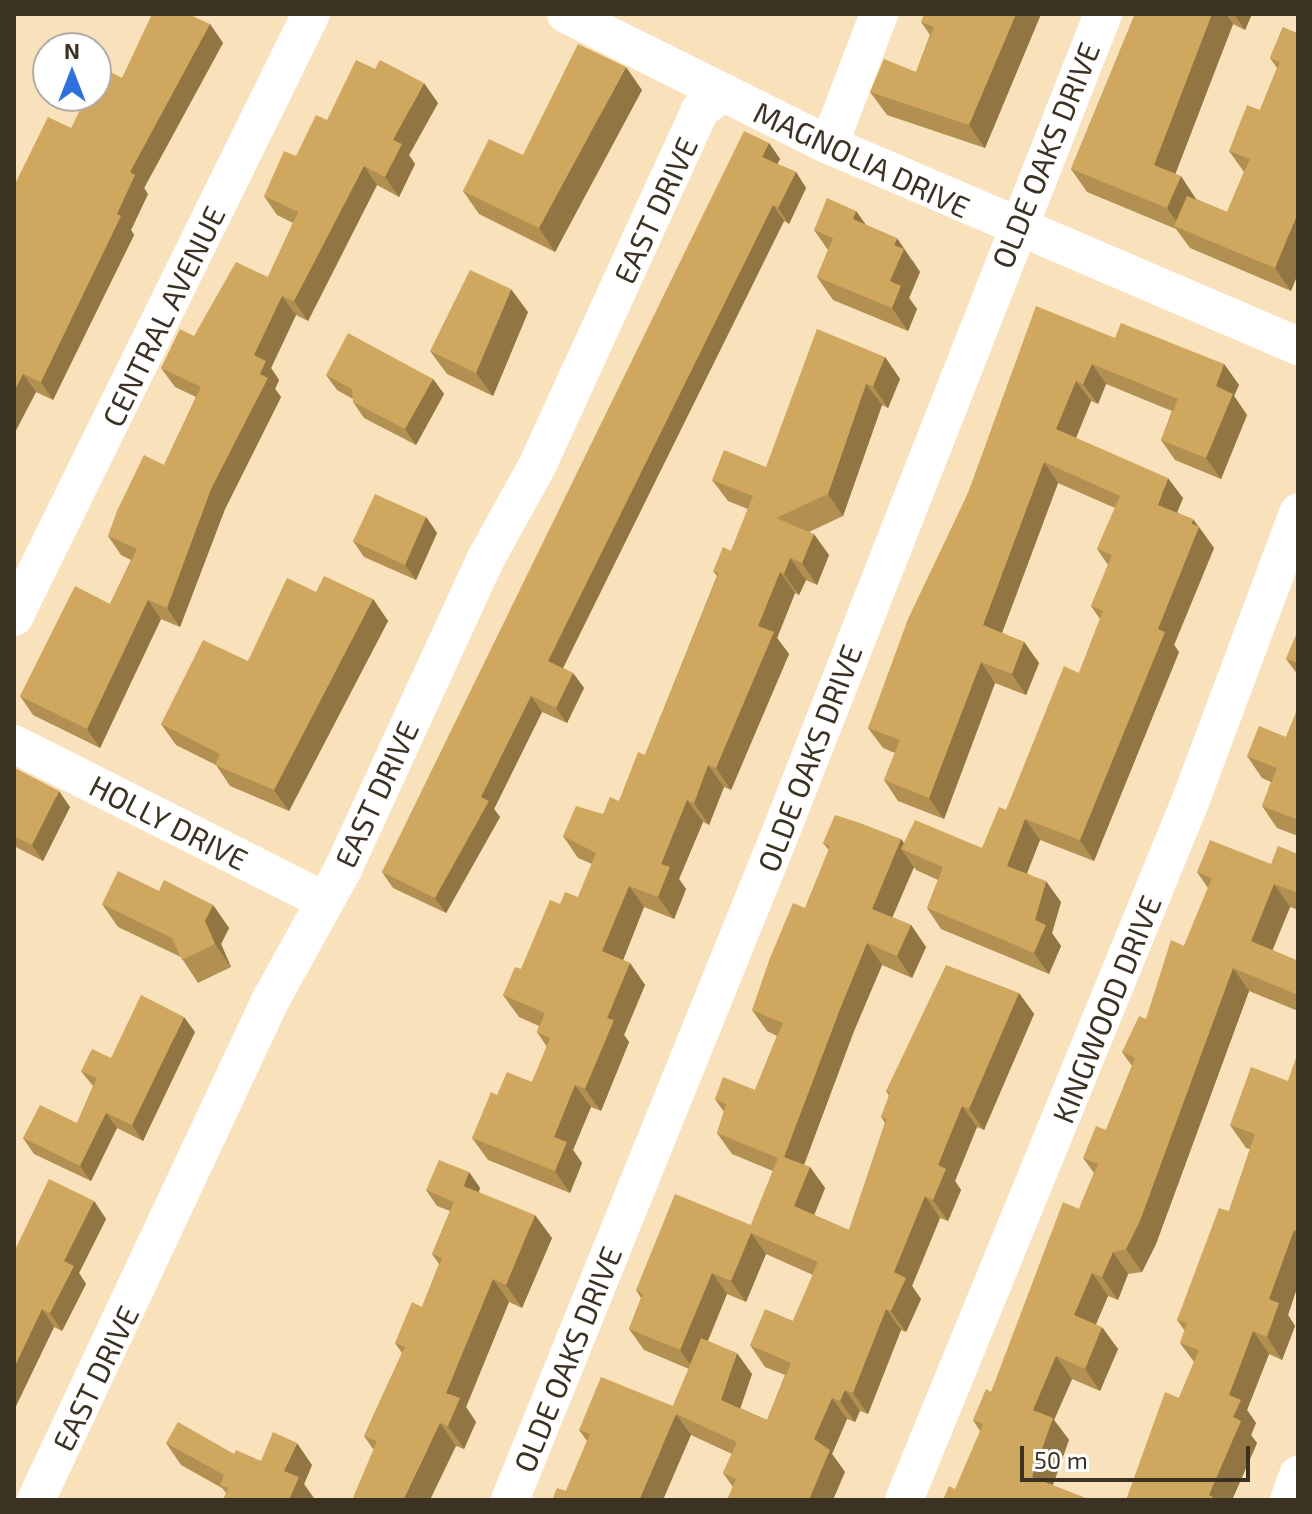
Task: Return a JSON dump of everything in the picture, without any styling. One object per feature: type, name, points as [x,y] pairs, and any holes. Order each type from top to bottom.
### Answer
[{"type":"street","name":"CENTRAL AVENUE","points":[[14,617],[311,14]]},
{"type":"street","name":"MAGNOLIA DRIVE","points":[[566,14],[721,94],[829,145],[1015,228],[1298,346]]},
{"type":"street","points":[[829,145],[879,14]]},
{"type":"street","name":"OLDE OAKS DRIVE","points":[[510,1500],[778,839],[1015,228],[1103,14]]},
{"type":"street","name":"EAST DRIVE","points":[[36,1500],[271,999],[325,901],[484,562],[538,464],[700,110],[721,94]]},
{"type":"street","name":"KINGWOOD DRIVE","points":[[904,1500],[1184,817],[1298,513]]},
{"type":"street","name":"HOLLY DRIVE","points":[[14,744],[325,901]]},
{"type":"street","points":[[1289,1500],[1298,1475]]},
{"type":"building","points":[[152,14],[188,14],[210,24],[130,172],[135,175],[117,214],[121,216],[41,382],[23,374],[14,391],[14,186],[48,117],[71,128],[79,112],[112,112],[112,73],[122,78]]},
{"type":"building","points":[[924,14],[1016,14],[969,125],[870,92],[884,59],[916,72],[934,27],[921,22]]},
{"type":"building","points":[[1135,14],[1212,14],[1154,165],[1181,176],[1167,208],[1071,169]]},
{"type":"building","points":[[1283,27],[1297,33],[1298,30],[1298,212],[1275,268],[1174,226],[1187,196],[1227,212],[1250,159],[1229,151],[1247,105],[1260,110],[1280,62],[1270,58]]},
{"type":"building","points":[[578,44],[626,67],[539,228],[463,191],[489,139],[523,155]]},
{"type":"building","points":[[356,60],[375,69],[380,60],[424,83],[393,140],[402,144],[385,177],[364,166],[294,301],[282,296],[254,355],[266,361],[260,374],[268,378],[211,489],[167,608],[148,600],[87,729],[20,696],[75,586],[110,604],[137,549],[108,536],[117,511],[144,455],[164,465],[201,387],[161,368],[180,329],[194,336],[236,262],[268,277],[298,212],[264,196],[284,151],[296,156],[316,115],[327,120]]},
{"type":"building","points":[[744,131],[769,143],[762,157],[796,172],[778,208],[773,205],[548,661],[573,673],[556,708],[531,696],[481,797],[489,801],[435,898],[382,872]]},
{"type":"building","points":[[827,198],[856,211],[853,219],[897,238],[894,245],[904,249],[890,281],[901,286],[892,308],[817,277],[833,238],[814,230]]},
{"type":"building","points":[[470,270],[511,289],[476,373],[430,351]]},
{"type":"building","points":[[1036,306],[1115,338],[1121,323],[1224,364],[1216,386],[1233,394],[1206,458],[1161,440],[1178,399],[1092,364],[1083,384],[1076,381],[1056,429],[1168,478],[1158,505],[1193,519],[1191,523],[1199,527],[1158,629],[1165,632],[1080,840],[1025,819],[1007,866],[1046,881],[1035,920],[1046,925],[1034,953],[927,908],[943,867],[901,849],[915,820],[982,848],[999,807],[1006,810],[1064,666],[1079,673],[1103,611],[1091,606],[1112,555],[1097,549],[1120,496],[1044,462],[983,625],[1024,642],[1012,674],[981,662],[929,798],[884,780],[900,740],[868,728],[908,619],[968,493]]},
{"type":"building","points":[[817,329],[885,357],[873,386],[866,384],[828,494],[776,518],[814,534],[802,563],[790,558],[784,574],[780,572],[758,626],[774,632],[716,768],[708,765],[694,803],[687,800],[661,864],[670,867],[658,897],[629,886],[602,951],[630,963],[607,1018],[614,1020],[585,1089],[575,1085],[554,1137],[567,1142],[555,1171],[472,1138],[491,1092],[497,1095],[507,1072],[532,1082],[550,1038],[537,1032],[545,1013],[503,995],[515,967],[521,969],[550,900],[560,904],[565,892],[578,897],[596,853],[563,836],[576,806],[603,814],[610,797],[619,801],[638,752],[645,755],[719,573],[713,571],[723,547],[731,551],[753,496],[712,480],[724,450],[766,467]]},
{"type":"building","points":[[348,333],[433,379],[405,429],[353,402],[352,389],[326,375]]},
{"type":"building","points":[[375,494],[426,517],[405,565],[353,541]]},
{"type":"building","points":[[324,576],[373,599],[274,790],[215,765],[220,754],[161,724],[203,640],[248,661],[287,578],[316,592]]},
{"type":"building","points":[[1298,631],[1298,663],[1286,659]]},
{"type":"building","points":[[1298,708],[1298,820],[1262,806],[1277,768],[1247,756],[1259,726],[1286,737]]},
{"type":"building","points":[[15,768],[59,791],[32,845],[14,836]]},
{"type":"building","points":[[835,815],[901,839],[872,909],[911,925],[897,956],[867,943],[784,1157],[810,1167],[794,1206],[849,1230],[887,1119],[881,1117],[890,1093],[886,1091],[946,965],[1019,993],[969,1109],[962,1106],[938,1165],[946,1169],[933,1200],[925,1196],[894,1272],[906,1278],[891,1311],[886,1309],[853,1393],[845,1390],[840,1401],[832,1398],[814,1439],[830,1450],[809,1500],[727,1500],[736,1479],[723,1473],[737,1442],[676,1414],[639,1500],[552,1500],[557,1488],[566,1491],[590,1434],[579,1430],[601,1377],[673,1406],[701,1338],[737,1353],[721,1400],[767,1420],[791,1363],[750,1345],[765,1309],[793,1321],[818,1262],[751,1233],[731,1281],[712,1273],[680,1350],[629,1329],[643,1294],[636,1290],[675,1194],[751,1225],[778,1158],[717,1133],[726,1104],[715,1099],[723,1077],[755,1090],[783,1023],[752,1010],[793,903],[805,908],[830,846],[823,843]]},
{"type":"building","points":[[1210,840],[1271,864],[1278,846],[1298,854],[1298,893],[1274,884],[1251,941],[1298,961],[1298,995],[1233,968],[1140,1221],[1126,1249],[1113,1252],[1102,1277],[1092,1273],[1074,1315],[1102,1327],[1085,1369],[1056,1356],[1033,1410],[1053,1418],[1032,1477],[1091,1500],[943,1500],[949,1486],[955,1489],[983,1424],[973,1420],[986,1389],[991,1392],[1063,1202],[1079,1209],[1098,1164],[1083,1158],[1096,1126],[1106,1130],[1135,1058],[1122,1052],[1139,1016],[1146,1019],[1171,940],[1184,946],[1212,878],[1197,872]]},
{"type":"building","points":[[118,871],[159,891],[164,880],[213,905],[205,921],[215,944],[182,960],[172,938],[102,904]]},
{"type":"building","points":[[141,995],[184,1017],[132,1125],[106,1113],[80,1166],[23,1138],[40,1105],[77,1123],[97,1078],[81,1071],[92,1049],[111,1058]]},
{"type":"building","points":[[1298,1053],[1298,1231],[1294,1230],[1269,1299],[1279,1303],[1267,1337],[1253,1331],[1229,1395],[1241,1400],[1233,1417],[1241,1421],[1209,1495],[1213,1497],[1212,1500],[1126,1500],[1165,1392],[1179,1398],[1199,1350],[1180,1343],[1187,1323],[1177,1320],[1219,1208],[1229,1211],[1255,1134],[1230,1125],[1251,1067],[1288,1081]]},
{"type":"building","points":[[439,1160],[469,1172],[454,1202],[426,1190]]},
{"type":"building","points":[[49,1179],[94,1201],[64,1261],[74,1266],[50,1313],[42,1309],[14,1368],[14,1252]]},
{"type":"building","points":[[461,1185],[535,1215],[506,1285],[493,1279],[446,1393],[460,1398],[448,1426],[440,1423],[403,1500],[352,1500],[377,1441],[364,1436],[405,1347],[395,1343],[412,1302],[422,1307],[442,1258],[432,1254]]},
{"type":"building","points":[[178,1422],[234,1454],[236,1450],[261,1461],[273,1432],[297,1443],[284,1471],[299,1477],[289,1500],[223,1500],[228,1488],[220,1485],[224,1475],[166,1443]]}]
